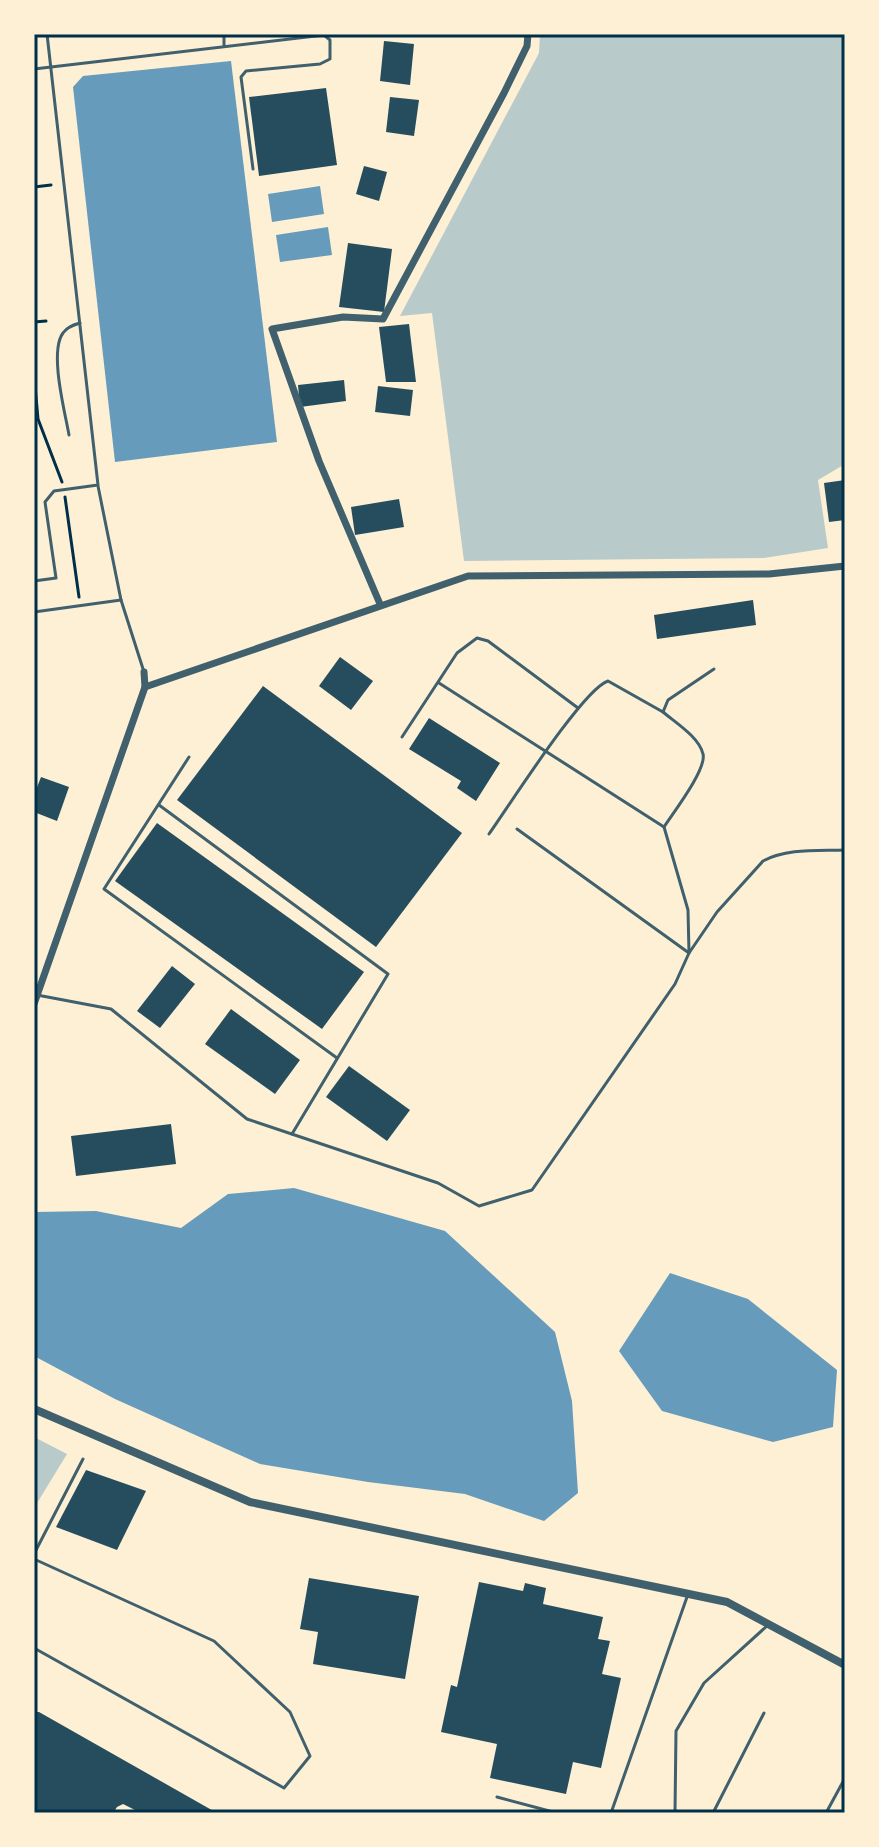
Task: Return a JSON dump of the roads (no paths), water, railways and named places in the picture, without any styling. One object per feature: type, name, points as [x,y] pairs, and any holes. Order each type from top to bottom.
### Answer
[{"type":"street","points":[[380,604],[319,461],[272,329],[343,317],[383,319],[504,93],[527,46],[528,34]]},
{"type":"street","points":[[145,687],[468,576],[769,574],[845,566]]},
{"type":"street","points":[[34,1004],[145,687],[144,672]]},
{"type":"street","points":[[34,1409],[250,1502],[727,1602],[845,1665]]},
{"type":"lane","points":[[47,34],[98,485],[121,600],[144,672]]},
{"type":"lane","points":[[224,34],[224,45]]},
{"type":"lane","points":[[34,69],[324,35],[330,40],[330,59],[320,64],[246,71],[241,77],[253,169]]},
{"type":"lane","points":[[69,435],[57,349],[62,334],[69,326],[80,323]]},
{"type":"lane","points":[[34,581],[56,578],[45,502],[48,496],[54,491],[98,485]]},
{"type":"lane","points":[[34,612],[121,600]]},
{"type":"lane","points":[[402,737],[457,653],[467,644],[482,638],[578,708]]},
{"type":"lane","points":[[663,712],[668,700],[714,669]]},
{"type":"lane","points":[[489,834],[578,708],[595,687],[608,681],[663,712],[699,746],[705,757],[701,769],[664,827]]},
{"type":"lane","points":[[439,683],[664,827],[688,910],[689,953]]},
{"type":"lane","points":[[189,757],[104,889],[337,1059]]},
{"type":"lane","points":[[159,805],[388,974],[292,1134]]},
{"type":"lane","points":[[517,829],[689,953]]},
{"type":"lane","points":[[37,995],[111,1009],[247,1119],[438,1183],[479,1206],[532,1190],[675,984],[689,953],[717,912],[763,861],[797,852],[845,850]]},
{"type":"lane","points":[[34,1648],[284,1788],[310,1756],[290,1712],[214,1641],[34,1557],[83,1459]]},
{"type":"lane","points":[[611,1813],[688,1594]]},
{"type":"lane","points":[[675,1813],[676,1731],[704,1683],[768,1625]]},
{"type":"lane","points":[[713,1813],[764,1713]]},
{"type":"lane","points":[[826,1813],[845,1778]]},
{"type":"lane","points":[[497,1797],[557,1813]]},
{"type":"water","points":[[231,61],[277,442],[115,462],[73,87],[83,76]]},
{"type":"water","points":[[320,186],[324,214],[272,222],[268,194]]},
{"type":"water","points":[[328,227],[332,255],[280,262],[276,235]]},
{"type":"water","points":[[294,1188],[445,1231],[555,1332],[572,1401],[578,1493],[544,1521],[465,1494],[260,1464],[115,1399],[34,1356],[34,1212],[96,1211],[181,1228],[228,1194]]},
{"type":"water","points":[[670,1273],[748,1299],[837,1370],[833,1427],[773,1442],[662,1411],[619,1351]]}]
